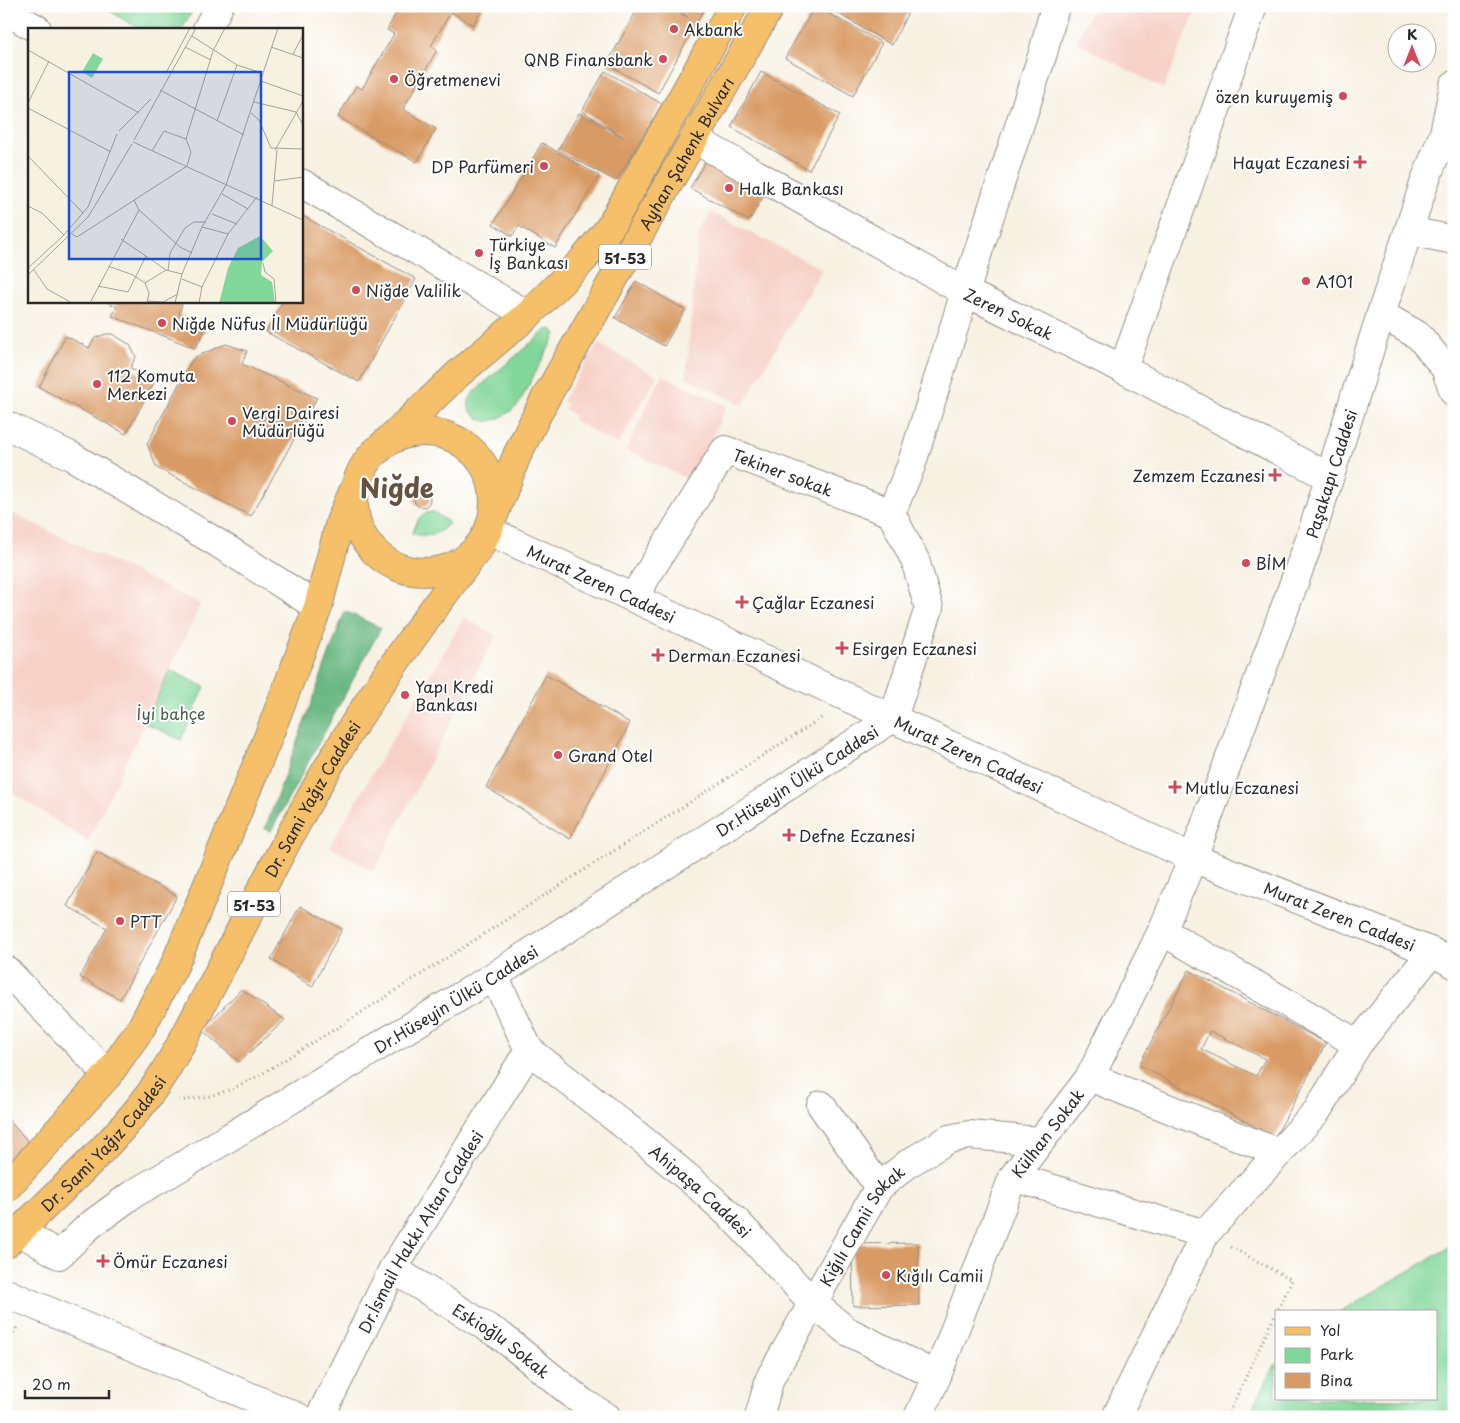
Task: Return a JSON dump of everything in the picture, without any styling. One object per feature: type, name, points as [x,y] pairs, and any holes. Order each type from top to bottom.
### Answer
[{"type":"main road","name":"Ayhan Şahenk Bulvarı","points":[[379,449],[458,374],[528,315],[583,260],[610,227],[733,6]]},
{"type":"main road","name":"Ayhan Şahenk Bulvarı","points":[[487,530],[517,455],[545,399],[770,6]]},
{"type":"main road","points":[[422,432],[437,433],[452,438],[465,445],[477,456],[486,468],[492,482],[495,498],[487,530],[467,558],[452,567],[436,571],[418,572],[401,568],[386,561],[373,550],[362,536],[356,520],[354,503],[356,487],[361,473],[379,449],[392,440],[422,432]]},
{"type":"main road","name":"51-53","points":[[6,1188],[108,1075],[140,1028],[176,964],[267,740],[318,607],[340,522],[361,473]]},
{"type":"main road","name":"Dr. Sami Yağız Caddesi","points":[[12,1237],[104,1147],[143,1102],[177,1050],[310,797],[341,744],[373,693],[487,530]]},
{"type":"street","points":[[208,28],[219,6]]},
{"type":"street","points":[[893,718],[929,608],[915,560],[891,513],[911,466],[1042,53],[1055,6]]},
{"type":"street","points":[[1123,369],[1253,6]]},
{"type":"street","points":[[6,11],[35,28]]},
{"type":"street","name":"Paşakapı Caddesi","points":[[1193,858],[1309,542],[1408,231],[1444,133],[1454,85]]},
{"type":"street","name":"Zeren Sokak","points":[[694,139],[965,292],[1123,369],[1329,476]]},
{"type":"street","points":[[302,184],[528,315]]},
{"type":"street","points":[[1408,231],[1454,240]]},
{"type":"street","points":[[1381,314],[1419,336],[1445,368],[1454,392]]},
{"type":"street","points":[[6,425],[71,456],[216,542],[318,607]]},
{"type":"street","name":"Tekiner sokak","points":[[633,598],[725,450],[891,513]]},
{"type":"street","name":"Murat Zeren Caddesi","points":[[487,530],[1193,858],[1443,958]]},
{"type":"street","name":"Dr.Hüseyin Ülkü Caddesi","points":[[12,1237],[59,1255],[89,1226],[133,1194],[494,976],[893,718]]},
{"type":"street","name":"Külhan Sokak","points":[[918,1417],[937,1376],[1014,1177],[1090,1077],[1162,931],[1193,858]]},
{"type":"street","points":[[1162,931],[1358,1044]]},
{"type":"street","points":[[1116,1417],[1205,1234],[1317,1111],[1358,1044],[1443,958]]},
{"type":"street","points":[[6,970],[108,1075]]},
{"type":"street","name":"Ahipaşa Caddesi","points":[[494,976],[529,1050],[698,1186],[735,1220],[813,1303],[847,1331],[937,1376]]},
{"type":"street","name":"Dr.İsmail Hakkı Altan Caddesi","points":[[320,1417],[392,1269],[529,1050]]},
{"type":"street","points":[[1090,1077],[1279,1153]]},
{"type":"street","points":[[821,1105],[879,1187]]},
{"type":"street","name":"Kiğılı Camii Sokak","points":[[759,1417],[770,1378],[879,1187],[909,1163],[949,1139],[969,1134],[1040,1141]]},
{"type":"street","points":[[1014,1177],[1205,1234]]},
{"type":"street","name":"Eskioğlu Sokak","points":[[392,1269],[501,1336],[578,1409],[606,1417]]},
{"type":"street","points":[[6,1293],[298,1417]]},
{"type":"path","points":[[143,1102],[184,1101],[210,1096],[232,1090],[258,1076],[354,1017],[851,699]]},
{"type":"path","points":[[1205,1234],[1292,1280],[1277,1310]]},
{"type":"path","points":[[1227,1417],[1275,1314]]},
{"type":"shaded area","points":[[1094,6],[1198,6],[1163,89],[1076,42]]},
{"type":"shaded area","points":[[711,212],[822,269],[743,405],[686,377],[698,237]]},
{"type":"shaded area","points":[[598,344],[657,376],[618,445],[573,420],[574,415],[564,409],[567,404],[562,401]]},
{"type":"shaded area","points":[[662,375],[727,406],[692,481],[626,450]]},
{"type":"shaded area","points":[[6,510],[201,604],[88,842],[6,788]]},
{"type":"shaded area","points":[[464,618],[496,635],[374,871],[329,847]]},
{"type":"green space","points":[[101,6],[195,6],[183,28],[138,28]]},
{"type":"green space","points":[[552,329],[556,334],[518,405],[502,417],[490,421],[481,420],[472,413],[468,403],[476,390],[546,330]]},
{"type":"green space","points":[[429,512],[434,512],[449,523],[437,533],[412,534],[417,521],[422,516]]},
{"type":"green space","points":[[345,611],[381,628],[271,831],[265,829]]},
{"type":"green space","name":"İyi bahçe","points":[[170,670],[205,687],[181,740],[145,723]]},
{"type":"green space","points":[[1452,1246],[1454,1248],[1454,1417],[1248,1417],[1275,1365],[1275,1400],[1438,1400],[1438,1310],[1342,1310]]},
{"type":"building","name":"Öğretmenevi","points":[[400,6],[484,6],[473,25],[451,12],[431,46],[437,50],[403,109],[436,129],[417,162],[338,117],[356,86],[362,89],[394,34],[387,30]]},
{"type":"building","points":[[639,6],[665,6],[688,17],[669,6],[706,6],[658,93],[607,64]]},
{"type":"building","points":[[815,6],[882,43],[853,96],[785,58]]},
{"type":"building","points":[[825,6],[911,6],[892,45]]},
{"type":"building","points":[[605,71],[662,104],[616,181],[558,150],[579,113],[623,137],[582,111]]},
{"type":"building","points":[[761,72],[840,115],[809,170],[731,127]]},
{"type":"building","points":[[542,143],[599,176],[555,248],[519,226],[512,236],[493,224]]},
{"type":"building","points":[[708,157],[767,190],[749,221],[690,188]]},
{"type":"building","name":"Niğde Valilik","points":[[302,216],[416,279],[359,382],[266,332],[282,302],[302,302],[302,266],[304,263],[302,262]]},
{"type":"building","points":[[636,281],[685,310],[664,346],[615,318]]},
{"type":"building","name":"Niğde Nüfus İl Müdürlüğü","points":[[107,302],[183,302],[179,314],[205,331],[195,348],[112,316],[117,307]]},
{"type":"building","name":"112 Komuta Merkezi","points":[[106,334],[113,334],[130,345],[136,357],[130,368],[155,381],[126,434],[39,387],[66,336],[89,348],[95,338]]},
{"type":"building","name":"Vergi Dairesi Müdürlüğü","points":[[226,344],[247,351],[242,364],[317,398],[251,516],[157,468],[147,444],[191,362],[195,357]]},
{"type":"building","points":[[419,491],[425,491],[430,496],[428,505],[419,507],[414,502],[414,496]]},
{"type":"building","name":"Grand Otel","points":[[546,675],[630,723],[570,839],[486,787]]},
{"type":"building","points":[[97,852],[177,896],[120,999],[80,977],[107,928],[67,906]]},
{"type":"building","points":[[300,906],[342,929],[312,987],[271,959]]},
{"type":"building","points":[[1189,970],[1326,1043],[1275,1137],[1139,1065]],"holes":[[[1210,1031],[1265,1059],[1256,1076],[1201,1049]]]},
{"type":"building","points":[[241,989],[285,1020],[239,1062],[202,1030]]},
{"type":"building","points":[[6,1117],[32,1146],[6,1166]]},
{"type":"building","name":"Kığılı Camii","points":[[918,1243],[919,1305],[853,1306],[852,1244]]},
{"type":"place","name":"Akbank","points":[[674,29]]},
{"type":"place","name":"QNB Finansbank","points":[[663,59]]},
{"type":"place","name":"Öğretmenevi","points":[[394,79]]},
{"type":"place","name":"özen kuruyemiş","points":[[1343,96]]},
{"type":"place","name":"Hayat Eczanesi","points":[[1360,162]]},
{"type":"place","name":"DP Parfümeri","points":[[544,166]]},
{"type":"place","name":"Halk Bankası","points":[[729,188]]},
{"type":"place","name":"Türkiye İş Bankası","points":[[479,253]]},
{"type":"place","name":"A101","points":[[1306,281]]},
{"type":"place","name":"Niğde Valilik","points":[[356,290]]},
{"type":"place","name":"Niğde Nüfus İl Müdürlüğü","points":[[162,323]]},
{"type":"place","name":"112 Komuta Merkezi","points":[[97,384]]},
{"type":"place","name":"Vergi Dairesi Müdürlüğü","points":[[232,421]]},
{"type":"place","name":"Zemzem Eczanesi","points":[[1275,475]]},
{"type":"place","name":"BİM","points":[[1246,563]]},
{"type":"place","name":"Çağlar Eczanesi","points":[[742,602]]},
{"type":"place","name":"Esirgen Eczanesi","points":[[842,648]]},
{"type":"place","name":"Derman Eczanesi","points":[[658,655]]},
{"type":"place","name":"Yapı Kredi Bankası","points":[[405,695]]},
{"type":"place","name":"Grand Otel","points":[[558,755]]},
{"type":"place","name":"Mutlu Eczanesi","points":[[1175,787]]},
{"type":"place","name":"Defne Eczanesi","points":[[789,835]]},
{"type":"place","name":"PTT","points":[[120,921]]},
{"type":"place","name":"Ömür Eczanesi","points":[[103,1261]]},
{"type":"place","name":"Kığılı Camii","points":[[886,1275]]},
{"type":"district","name":"Niğde","points":[[397,487]]}]
